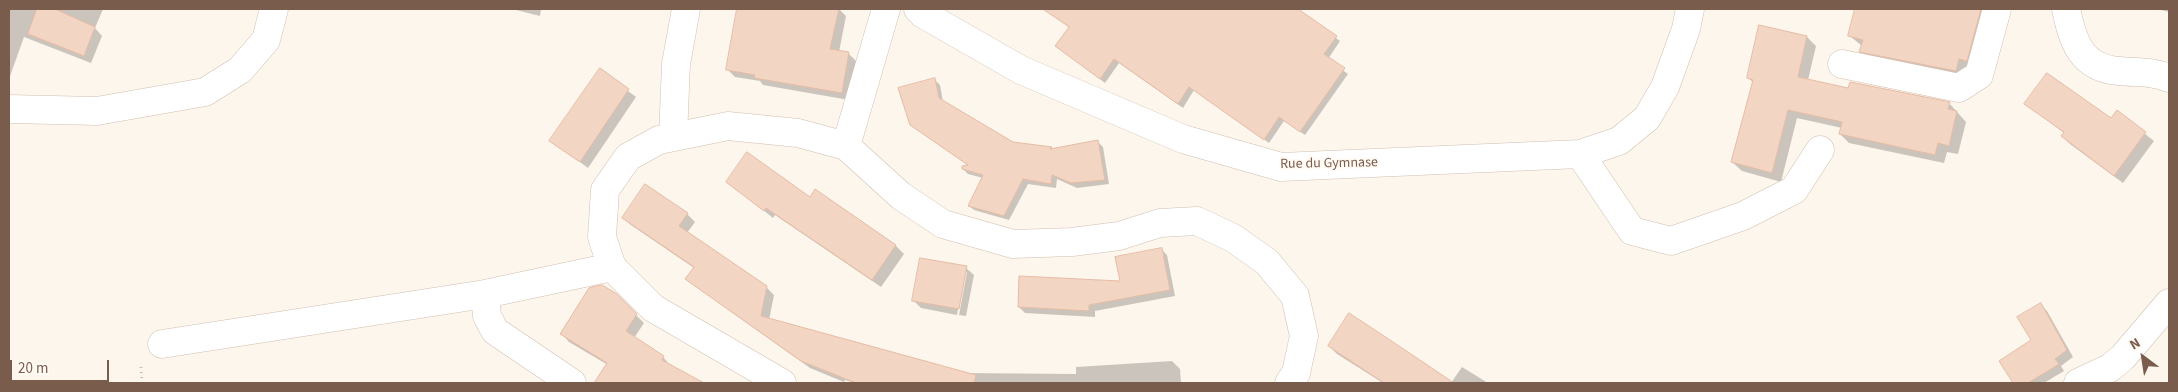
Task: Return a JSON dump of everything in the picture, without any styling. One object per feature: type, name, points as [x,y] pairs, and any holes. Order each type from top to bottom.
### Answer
[{"type":"street","points":[[9,109],[97,111],[205,92],[240,70],[266,40],[274,9]]},
{"type":"street","points":[[673,137],[676,64],[686,9]]},
{"type":"street","points":[[846,146],[886,9]]},
{"type":"street","name":"Rue du Gymnase","points":[[918,9],[923,14],[1030,74],[1183,139],[1281,167],[1580,154],[1618,141],[1647,118],[1665,87],[1686,30],[1690,9]]},
{"type":"street","points":[[1842,64],[1959,88],[1979,75],[1997,9]]},
{"type":"street","points":[[2066,9],[2070,28],[2082,54],[2097,67],[2118,71],[2154,72],[2169,78]]},
{"type":"street","points":[[782,383],[653,308],[612,267],[602,238],[605,190],[628,157],[659,140],[728,126],[798,133],[846,146],[901,196],[943,224],[1013,244],[1072,242],[1119,236],[1160,223],[1197,221],[1234,238],[1267,262],[1295,296],[1304,336],[1296,373],[1289,383]]},
{"type":"street","points":[[1580,154],[1632,230],[1671,241],[1743,216],[1794,190],[1820,150]]},
{"type":"street","points":[[162,344],[485,294],[612,267]]},
{"type":"street","points":[[485,294],[487,316],[495,331],[572,383]]},
{"type":"street","points":[[2078,383],[2110,368],[2123,357],[2169,303]]},
{"type":"building","points":[[37,9],[55,9],[95,27],[84,56],[28,34]]},
{"type":"building","points":[[737,9],[839,9],[830,49],[849,52],[842,93],[754,78],[755,75],[726,70]]},
{"type":"building","points":[[1043,9],[1298,9],[1337,36],[1324,54],[1345,68],[1300,132],[1279,117],[1264,140],[1189,87],[1178,104],[1114,59],[1100,79],[1055,46],[1069,27]]},
{"type":"building","points":[[1855,9],[1981,9],[1967,61],[1959,59],[1956,71],[1859,52],[1863,40],[1848,36]]},
{"type":"building","points":[[1759,25],[1807,36],[1798,77],[1848,88],[1850,82],[1950,102],[1948,109],[1957,111],[1949,146],[1938,143],[1935,155],[1839,134],[1842,122],[1788,110],[1772,173],[1731,162],[1753,80],[1747,78]]},
{"type":"building","points":[[600,68],[629,89],[580,162],[549,141]]},
{"type":"building","points":[[2047,73],[2111,118],[2117,110],[2146,132],[2114,176],[2061,136],[2064,132],[2024,104]]},
{"type":"building","points":[[935,78],[939,98],[1013,142],[1052,147],[1050,149],[1098,140],[1105,180],[1071,183],[1052,175],[1051,184],[1023,179],[1004,216],[968,206],[983,175],[962,169],[962,166],[968,165],[910,125],[898,88]]},
{"type":"building","points":[[747,152],[810,197],[815,189],[896,245],[872,280],[766,208],[764,211],[726,182]]},
{"type":"building","points":[[645,184],[688,213],[679,226],[767,286],[761,316],[976,375],[974,383],[856,383],[801,361],[685,279],[694,267],[622,218]]},
{"type":"building","points":[[1162,248],[1170,290],[1089,305],[1089,311],[1018,307],[1019,276],[1120,281],[1115,257]]},
{"type":"building","points":[[920,258],[967,266],[959,309],[912,301]]},
{"type":"building","points":[[602,285],[617,294],[637,314],[626,331],[664,356],[662,360],[704,383],[594,383],[607,363],[560,334],[589,288]]},
{"type":"building","points":[[2041,303],[2067,350],[2055,359],[2059,364],[2028,383],[2013,383],[1999,361],[2031,340],[2017,317]]},
{"type":"building","points":[[1349,313],[1454,383],[1384,383],[1328,346]]}]
